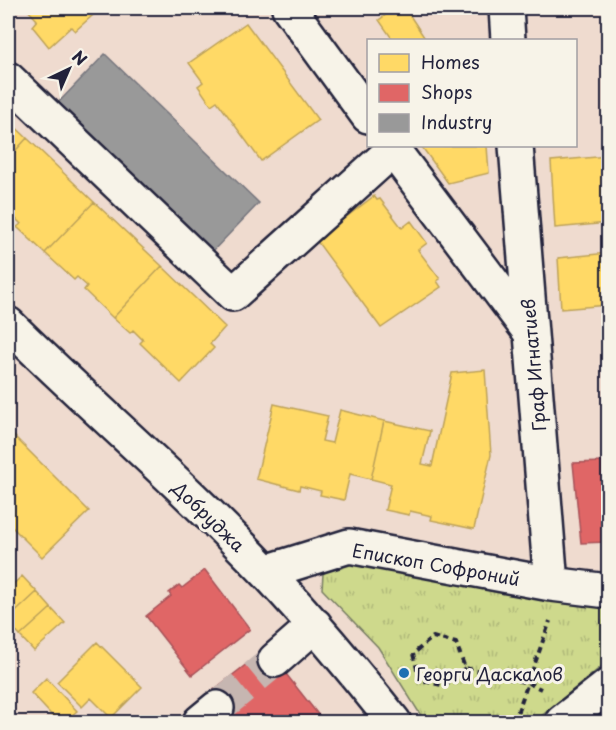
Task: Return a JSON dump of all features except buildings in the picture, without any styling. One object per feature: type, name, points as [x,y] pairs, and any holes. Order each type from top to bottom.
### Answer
[{"type":"street","points":[[289,8],[367,113]]},
{"type":"street","points":[[506,8],[508,39]]},
{"type":"street","points":[[8,79],[233,294],[391,148],[530,332]]},
{"type":"street","name":"Граф Игнатиев","points":[[516,147],[551,584]]},
{"type":"street","name":"Добруджа","points":[[9,330],[192,499],[266,572],[315,625],[393,723]]},
{"type":"street","name":"Епископ Софроний","points":[[266,572],[349,546],[551,584],[609,591]]},
{"type":"street","points":[[275,660],[315,625]]},
{"type":"street","points":[[570,716],[609,686]]},
{"type":"path","points":[[514,723],[559,598],[551,584]]},
{"type":"path","points":[[433,637],[456,643],[465,668],[445,686],[420,680],[413,654],[433,637]]},
{"type":"path","points":[[465,668],[528,683],[564,698],[570,716]]},
{"type":"green space","points":[[361,562],[511,595],[608,600],[608,661],[534,722],[425,722],[378,647],[322,589],[323,574],[332,564]]},
{"type":"tunnel","points":[[217,708],[275,660]]},
{"type":"place","name":"Георги Даскалов","points":[[404,673]]}]
